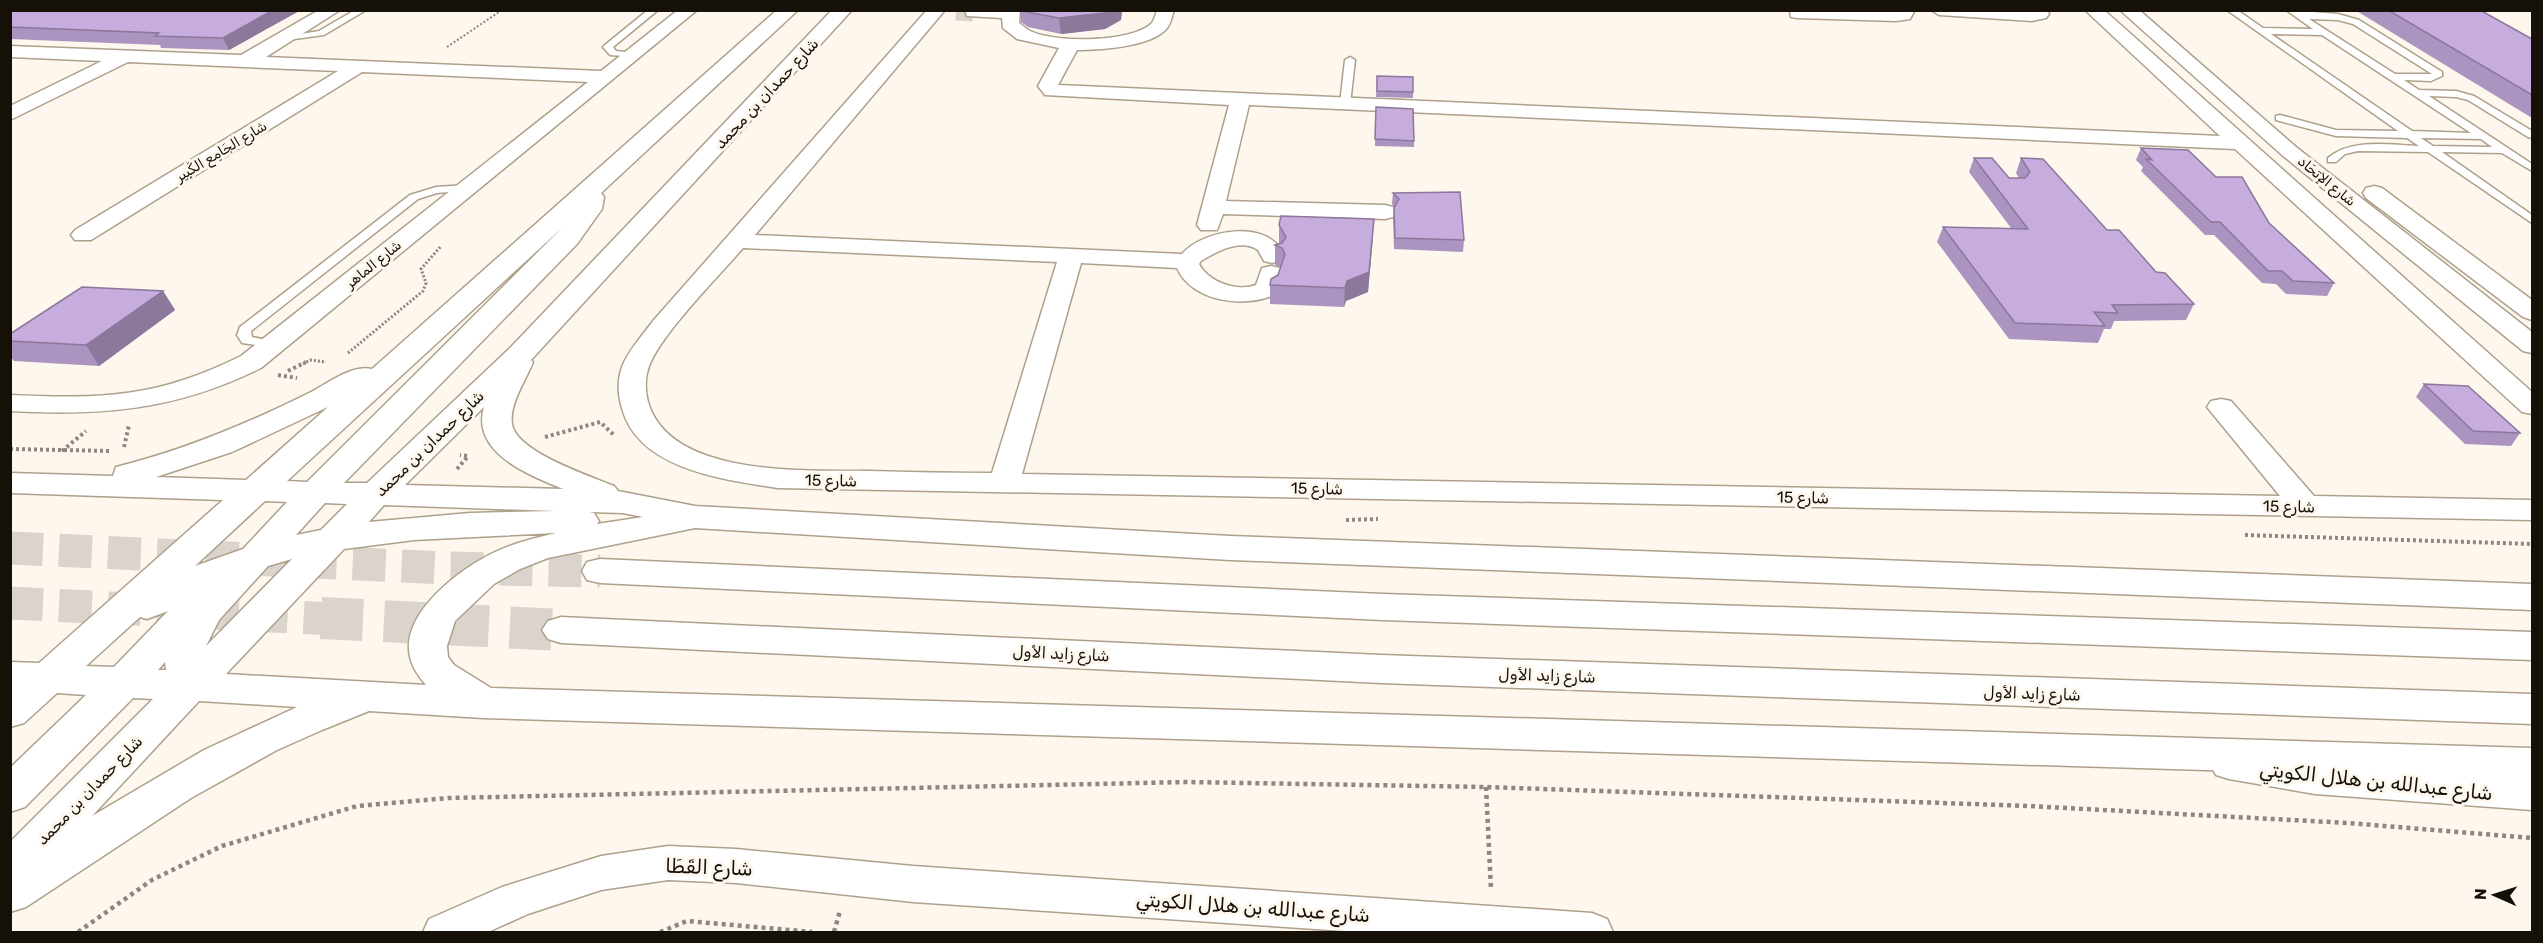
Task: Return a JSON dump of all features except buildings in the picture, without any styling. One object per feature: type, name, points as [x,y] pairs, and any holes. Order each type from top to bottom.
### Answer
[{"type":"main road","points":[[10,712],[591,186],[789,10]]},
{"type":"main road","name":"شارع حمدان بن محمد","points":[[10,872],[332,539],[521,353],[843,10]]},
{"type":"main road","points":[[10,795],[568,239],[590,208],[591,186]]},
{"type":"main road","points":[[521,353],[496,422],[498,434],[507,445],[527,459],[623,502]]},
{"type":"main road","points":[[80,484],[193,457],[315,402],[406,354]]},
{"type":"main road","points":[[10,483],[623,502],[695,517]]},
{"type":"main road","points":[[190,686],[184,669],[185,650],[195,628],[247,558],[262,508],[255,490]]},
{"type":"main road","points":[[483,703],[442,679],[431,663],[426,646],[433,625],[447,604],[467,585],[492,568],[520,554],[551,544],[695,517]]},
{"type":"main road","points":[[48,678],[148,605],[195,579],[247,558],[332,539],[480,524],[695,517],[1230,548],[2532,597]]},
{"type":"main road","points":[[600,572],[1383,607],[2532,646]]},
{"type":"main road","name":"شارع زايد الأول","points":[[561,630],[1369,668],[2532,710]]},
{"type":"main road","points":[[10,676],[483,703],[2532,764]]},
{"type":"main road","points":[[10,893],[88,840],[243,747],[283,728],[365,698]]},
{"type":"street","points":[[245,61],[332,10]]},
{"type":"street","name":"شارع الماهر","points":[[10,403],[102,406],[165,397],[226,376],[273,345],[689,10]]},
{"type":"street","points":[[936,10],[1011,12],[1009,24],[1019,34],[1041,41],[1070,45],[1102,44],[1145,34],[1162,24],[1166,18],[1166,10]]},
{"type":"street","name":"شارع 15","points":[[936,10],[662,327],[636,366],[632,384],[633,404],[640,419],[658,441],[679,454],[705,465],[778,479],[2532,510]]},
{"type":"street","points":[[1797,13],[1896,16],[1904,15],[1907,10]]},
{"type":"street","points":[[1939,10],[2032,16],[2040,14],[2038,10]]},
{"type":"street","points":[[2093,10],[2532,406]]},
{"type":"street","name":"شارع الإتحَاد","points":[[2128,10],[2289,151],[2532,345]]},
{"type":"street","name":"شارع الإتحَاد","points":[[2153,10],[2332,160],[2532,312]]},
{"type":"street","points":[[1070,45],[1048,86],[1052,91],[2241,143]]},
{"type":"street","points":[[10,51],[607,77]]},
{"type":"street","points":[[10,114],[126,56]]},
{"type":"street","name":"شارع الجَامِع الكَبِير","points":[[82,235],[359,66]]},
{"type":"street","points":[[1217,244],[1209,232],[1213,207],[1240,100]]},
{"type":"street","points":[[1970,131],[1984,149]]},
{"type":"street","points":[[1213,207],[1385,212]]},
{"type":"street","points":[[1233,239],[1256,240],[1269,247],[1272,265],[1268,289],[1263,292],[1236,296],[1192,274],[1188,269],[1188,261],[1197,252],[1233,239]]},
{"type":"street","points":[[737,241],[1188,261]]},
{"type":"street","points":[[1004,483],[1071,256]]},
{"type":"street","points":[[2505,381],[2532,382]]},
{"type":"street","points":[[2221,407],[2305,506]]},
{"type":"street","name":"شارع عبدالله بن هلال الكويتي","points":[[2186,754],[2272,773],[2532,795]]},
{"type":"street","name":"شارع القَطَا","points":[[444,933],[517,900],[601,873],[668,863],[736,866],[913,884]]},
{"type":"street","name":"شارع عبدالله بن هلال الكويتي","points":[[913,884],[1493,923],[1592,933]]},
{"type":"lane","points":[[287,37],[321,33],[362,10]]},
{"type":"lane","points":[[634,55],[614,53],[608,47],[654,10]]},
{"type":"lane","points":[[2231,10],[2532,220]]},
{"type":"lane","points":[[2294,13],[2530,165]]},
{"type":"lane","points":[[2294,13],[2338,17],[2355,22],[2439,74],[2431,78],[2393,78]]},
{"type":"lane","points":[[2260,31],[2322,32]]},
{"type":"lane","points":[[1345,105],[1350,60]]},
{"type":"lane","points":[[2417,93],[2456,94],[2471,98],[2532,135]]},
{"type":"lane","points":[[2280,118],[2336,133],[2482,136]]},
{"type":"lane","points":[[2332,160],[2341,152],[2358,148],[2505,150]]},
{"type":"lane","points":[[273,345],[247,340],[244,335],[245,330],[414,198],[436,190],[467,188]]},
{"type":"path","points":[[414,68],[502,10]]},
{"type":"path","points":[[78,933],[119,901],[187,861],[255,834],[357,806],[448,798],[1176,782],[1486,787],[2029,806],[2348,823],[2532,838]]},
{"type":"path","points":[[1486,787],[1493,923]]},
{"type":"path","points":[[660,933],[687,921],[812,933]]},
{"type":"tunnel","points":[[956,11],[973,12]]},
{"type":"tunnel","points":[[10,548],[447,568],[600,571]]},
{"type":"tunnel","points":[[10,603],[352,620]]},
{"type":"tunnel","points":[[321,618],[561,630]]}]
